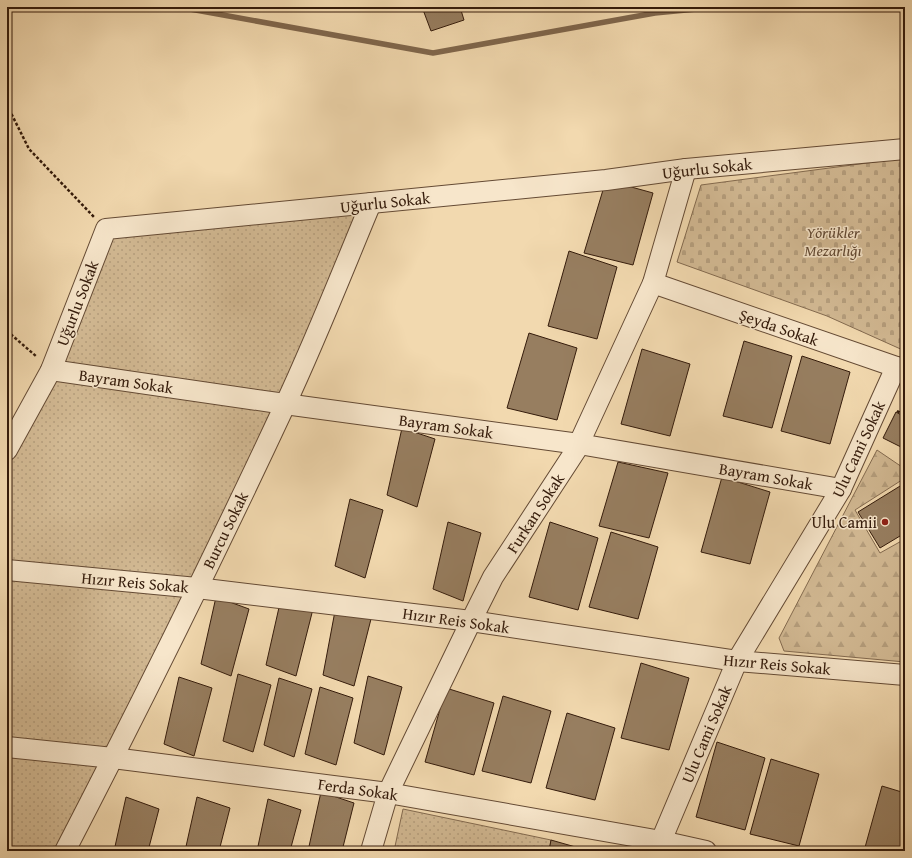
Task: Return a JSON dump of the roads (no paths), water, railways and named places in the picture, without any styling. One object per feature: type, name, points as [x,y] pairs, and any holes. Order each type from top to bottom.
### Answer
[{"type":"street","name":"Uğurlu Sokak","points":[[7,450],[51,370],[106,229],[606,180],[686,169],[905,149]]},
{"type":"street","name":"Furkan Sokak","points":[[371,851],[388,792],[493,577],[579,444],[653,283],[686,169]]},
{"type":"street","name":"Burcu Sokak","points":[[66,851],[197,588],[285,404],[372,203]]},
{"type":"street","name":"Şeyda Sokak","points":[[653,283],[900,369]]},
{"type":"street","name":"Ulu Cami Sokak","points":[[659,846],[737,661],[841,489],[900,369]]},
{"type":"street","name":"Bayram Sokak","points":[[51,370],[579,444],[841,489]]},
{"type":"street","name":"Hızır Reis Sokak","points":[[7,570],[197,588],[471,621],[737,661],[905,675]]},
{"type":"street","name":"Ferda Sokak","points":[[7,747],[113,758],[388,792],[659,846],[706,851]]},
{"type":"waterway","points":[[179,7],[433,53],[655,13],[717,7]]},
{"type":"place","name":"Ulu Camii","points":[[885,522]]},
{"type":"park label","name":"Yörükler Mezarlığı","points":[[833,241]]}]
